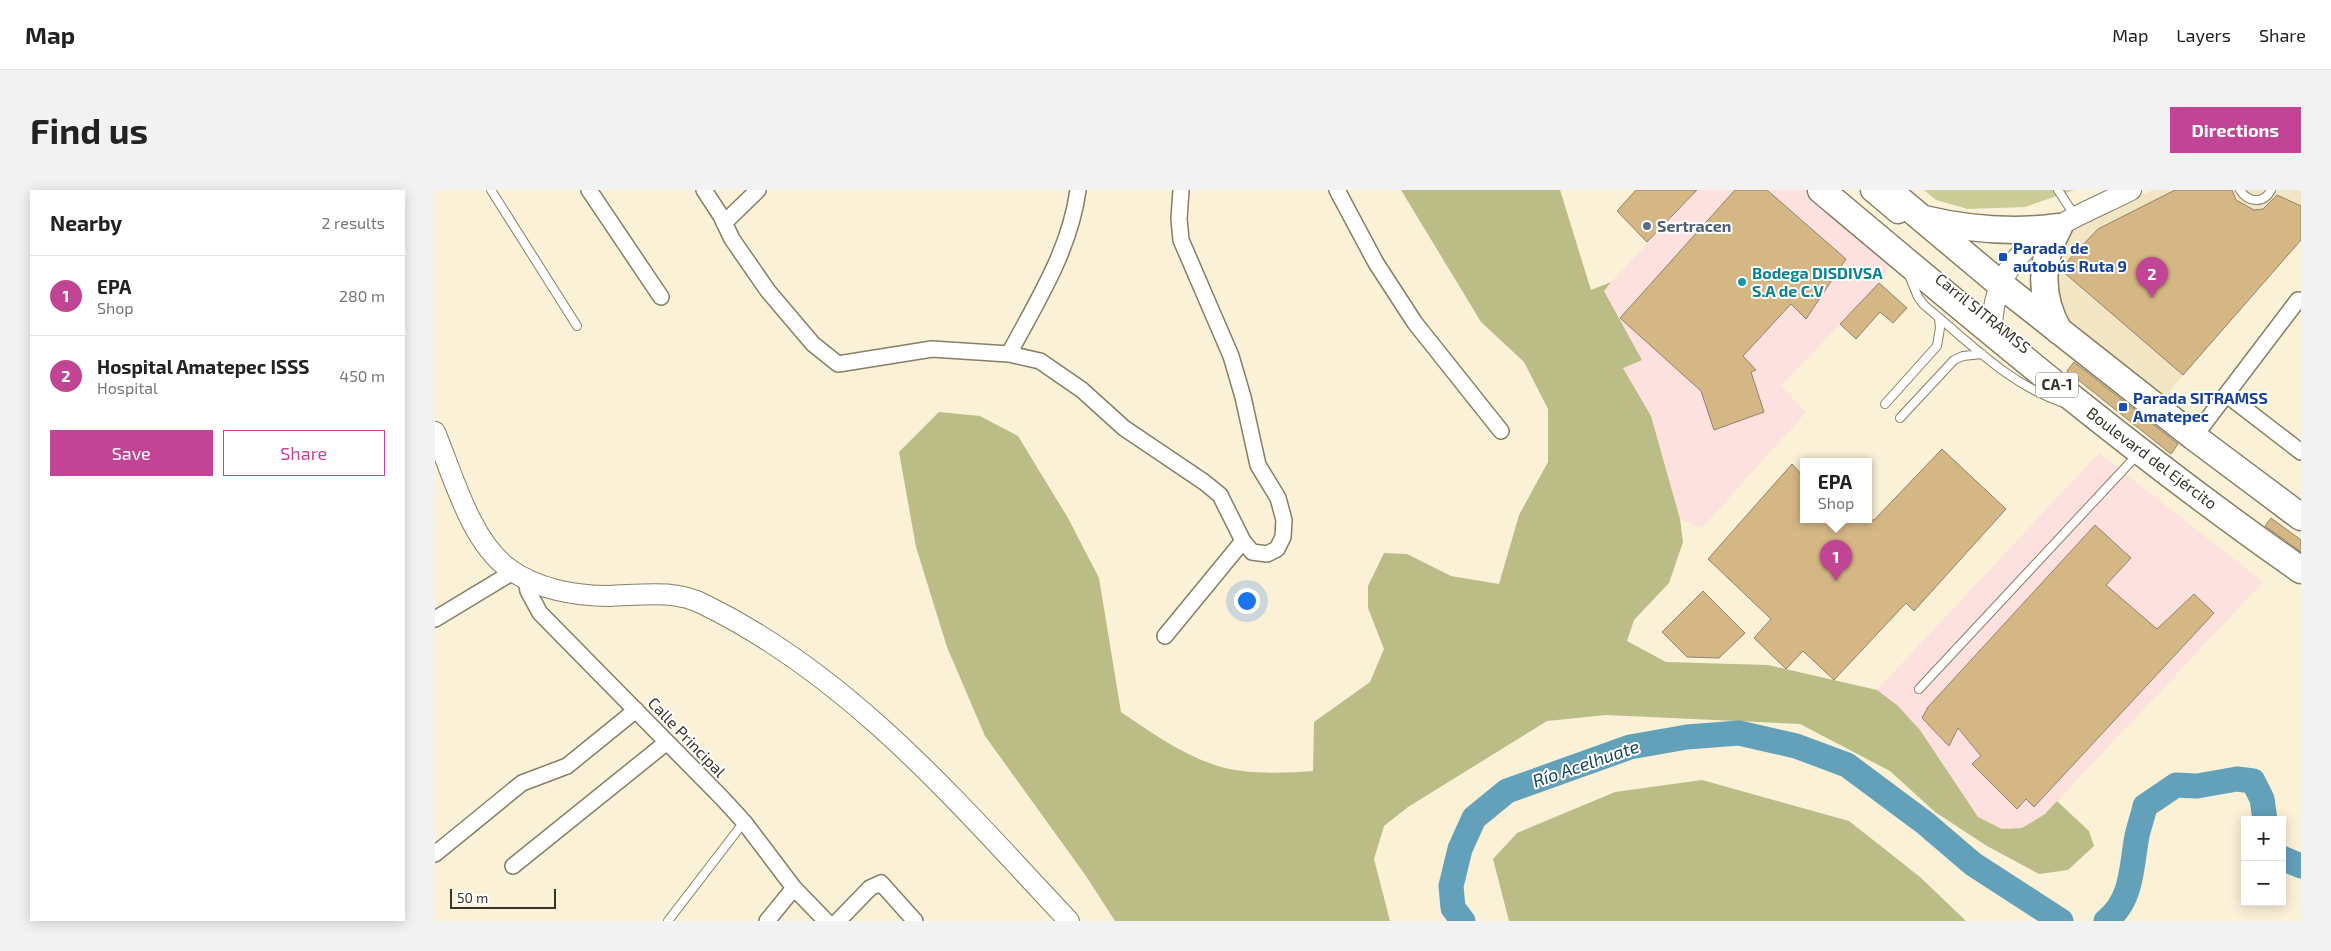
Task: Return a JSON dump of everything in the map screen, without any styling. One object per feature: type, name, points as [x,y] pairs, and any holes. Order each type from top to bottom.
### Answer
[{"type":"highway","name":"Boulevard del Ejército","points":[[1821,190],[1901,257],[1989,337],[2301,570]]},
{"type":"highway","name":"CA-1","points":[[1896,193],[1998,289],[2059,332],[2301,517]]},
{"type":"highway","points":[[1922,218],[1946,224],[1991,230],[2029,230],[2068,222]]},
{"type":"highway","points":[[2059,332],[2048,306],[2043,279],[2048,252],[2068,222]]},
{"type":"main road","name":"Carril SITRAMSS","points":[[1834,190],[1989,337],[2301,561]]},
{"type":"main road","name":"Carril SITRAMSS","points":[[1872,190],[2301,531]]},
{"type":"main road","points":[[1989,337],[1998,289],[2009,266],[2023,249],[2040,236],[2131,190]]},
{"type":"main road","points":[[435,432],[475,528],[486,546],[520,575],[559,590],[582,594],[665,593],[684,597],[705,604],[770,643],[839,692],[903,746],[1069,921]]},
{"type":"street","points":[[589,190],[661,297]]},
{"type":"street","points":[[705,190],[732,239],[767,291],[813,344],[838,364],[931,349],[1009,354],[1040,361],[1082,390],[1124,428],[1204,482],[1220,496],[1243,541],[1252,552],[1267,554],[1277,549],[1283,537],[1284,520],[1278,498],[1258,465],[1243,397],[1231,356],[1181,240],[1179,219],[1181,190]]},
{"type":"street","points":[[1009,354],[1056,266],[1069,233],[1078,190]]},
{"type":"street","points":[[1337,190],[1376,263],[1415,323],[1501,431]]},
{"type":"street","points":[[724,223],[755,191]]},
{"type":"street","points":[[2194,437],[2298,300]]},
{"type":"street","points":[[2227,395],[2301,452]]},
{"type":"street","points":[[1165,636],[1243,541]]},
{"type":"street","points":[[435,619],[520,575]]},
{"type":"street","name":"Calle Principal","points":[[520,575],[540,613],[744,822],[795,888],[826,921]]},
{"type":"street","points":[[435,854],[522,783],[567,766],[636,710]]},
{"type":"street","points":[[513,866],[667,742]]},
{"type":"street","points":[[837,921],[870,888],[881,883],[915,921]]},
{"type":"street","points":[[767,921],[795,888]]},
{"type":"lane","points":[[491,190],[577,326]]},
{"type":"lane","points":[[2059,190],[2068,222]]},
{"type":"lane","points":[[2241,190],[2246,198],[2253,201],[2267,196],[2271,190]]},
{"type":"lane","points":[[1901,257],[1918,297],[1939,318],[1989,337]]},
{"type":"lane","points":[[1885,404],[1937,346],[1940,328],[1939,318]]},
{"type":"lane","points":[[1900,418],[1954,360],[1963,356],[1989,337]]},
{"type":"lane","points":[[1919,689],[2141,450]]},
{"type":"lane","points":[[668,921],[744,822]]},
{"type":"shaded area","points":[[1697,190],[1810,190],[1892,262],[1879,283],[1781,386],[1806,412],[1702,528],[1680,519],[1651,416],[1623,367],[1642,360],[1604,290]]},
{"type":"shaded area","points":[[2153,190],[2301,190],[2301,237],[2163,399],[2069,323],[2057,306],[2057,255],[2069,233],[2093,218]]},
{"type":"shaded area","points":[[2099,453],[2263,582],[2045,814],[2022,828],[2002,829],[1978,817],[1960,793],[1939,757],[1877,690]]},
{"type":"green space","points":[[1401,190],[1560,190],[1591,290],[1611,282],[1604,291],[1642,360],[1623,368],[1651,416],[1680,519],[1683,542],[1669,583],[1634,620],[1627,641],[1666,662],[1768,665],[1877,690],[1897,705],[1920,730],[1978,817],[2002,829],[2022,828],[2045,814],[2057,801],[2089,831],[2094,846],[2068,870],[2039,874],[1987,846],[1935,812],[1890,771],[1800,724],[1606,715],[1547,721],[1408,807],[1384,826],[1374,859],[1390,921],[1115,921],[1086,876],[985,736],[947,647],[916,547],[899,452],[939,412],[980,416],[1018,436],[1068,518],[1099,578],[1121,712],[1179,749],[1218,766],[1253,772],[1313,771],[1314,722],[1370,682],[1384,649],[1368,608],[1368,586],[1384,553],[1407,554],[1451,576],[1499,584],[1519,515],[1548,462],[1548,409],[1524,362],[1481,322]]},
{"type":"green space","points":[[1924,190],[2074,190],[2025,207],[1968,209],[1936,200]]},
{"type":"green space","points":[[1702,780],[1849,821],[1920,877],[1966,921],[1509,921],[1493,859],[1517,833],[1615,792]]},
{"type":"building","name":"Sertracen","points":[[1636,190],[1697,190],[1647,242],[1617,211]]},
{"type":"building","name":"Bodega DISDIVSA S.A de C.V","points":[[1735,190],[1767,190],[1846,259],[1806,319],[1791,304],[1743,356],[1756,370],[1751,372],[1764,412],[1714,430],[1701,391],[1620,318]]},
{"type":"building","points":[[2175,190],[2232,190],[2236,200],[2254,210],[2263,209],[2277,195],[2301,206],[2301,240],[2183,375],[2060,269],[2098,229]]},
{"type":"building","points":[[1879,283],[1907,308],[1893,323],[1880,312],[1856,339],[1840,324]]},
{"type":"building","name":"Parada SITRAMSS Amatepec","points":[[2074,362],[2178,444],[2171,454],[2067,371]]},
{"type":"building","points":[[1942,449],[2006,509],[1914,611],[1906,603],[1834,680],[1803,651],[1786,669],[1754,638],[1771,619],[1708,559],[1792,464],[1800,473],[1800,523],[1872,523],[1872,520]]},
{"type":"building","points":[[2271,518],[2301,540],[2301,552],[2265,526]]},
{"type":"building","points":[[2095,525],[2131,558],[2106,585],[2157,629],[2194,594],[2214,613],[2034,807],[2026,799],[2017,809],[1972,764],[1981,756],[1958,728],[1949,746],[1922,718],[1928,707]]},
{"type":"building","points":[[1703,591],[1745,633],[1719,658],[1687,657],[1662,632]]},
{"type":"waterway","name":"Río Acelhuate","points":[[1463,921],[1453,908],[1451,886],[1460,849],[1474,818],[1507,791],[1630,747],[1687,737],[1739,733],[1796,746],[1847,765],[1925,823],[1973,864],[2061,921]]},
{"type":"waterway","name":"Río Acelhuate","points":[[2106,921],[2115,913],[2126,893],[2145,806],[2176,785],[2197,786],[2237,779],[2253,781],[2262,799],[2264,816]]},
{"type":"waterway","name":"Río Acelhuate","points":[[2286,860],[2301,866]]},
{"type":"place","name":"Sertracen","points":[[1647,226]]},
{"type":"place","name":"Parada de autobús Ruta 9","points":[[2003,257]]},
{"type":"place","name":"Bodega DISDIVSA S.A de C.V","points":[[1742,282]]},
{"type":"place","name":"Hospital Amatepec ISSS","points":[[2152,298]]},
{"type":"place","name":"Parada SITRAMSS Amatepec","points":[[2123,407]]},
{"type":"place","name":"EPA","points":[[1836,581]]}]
